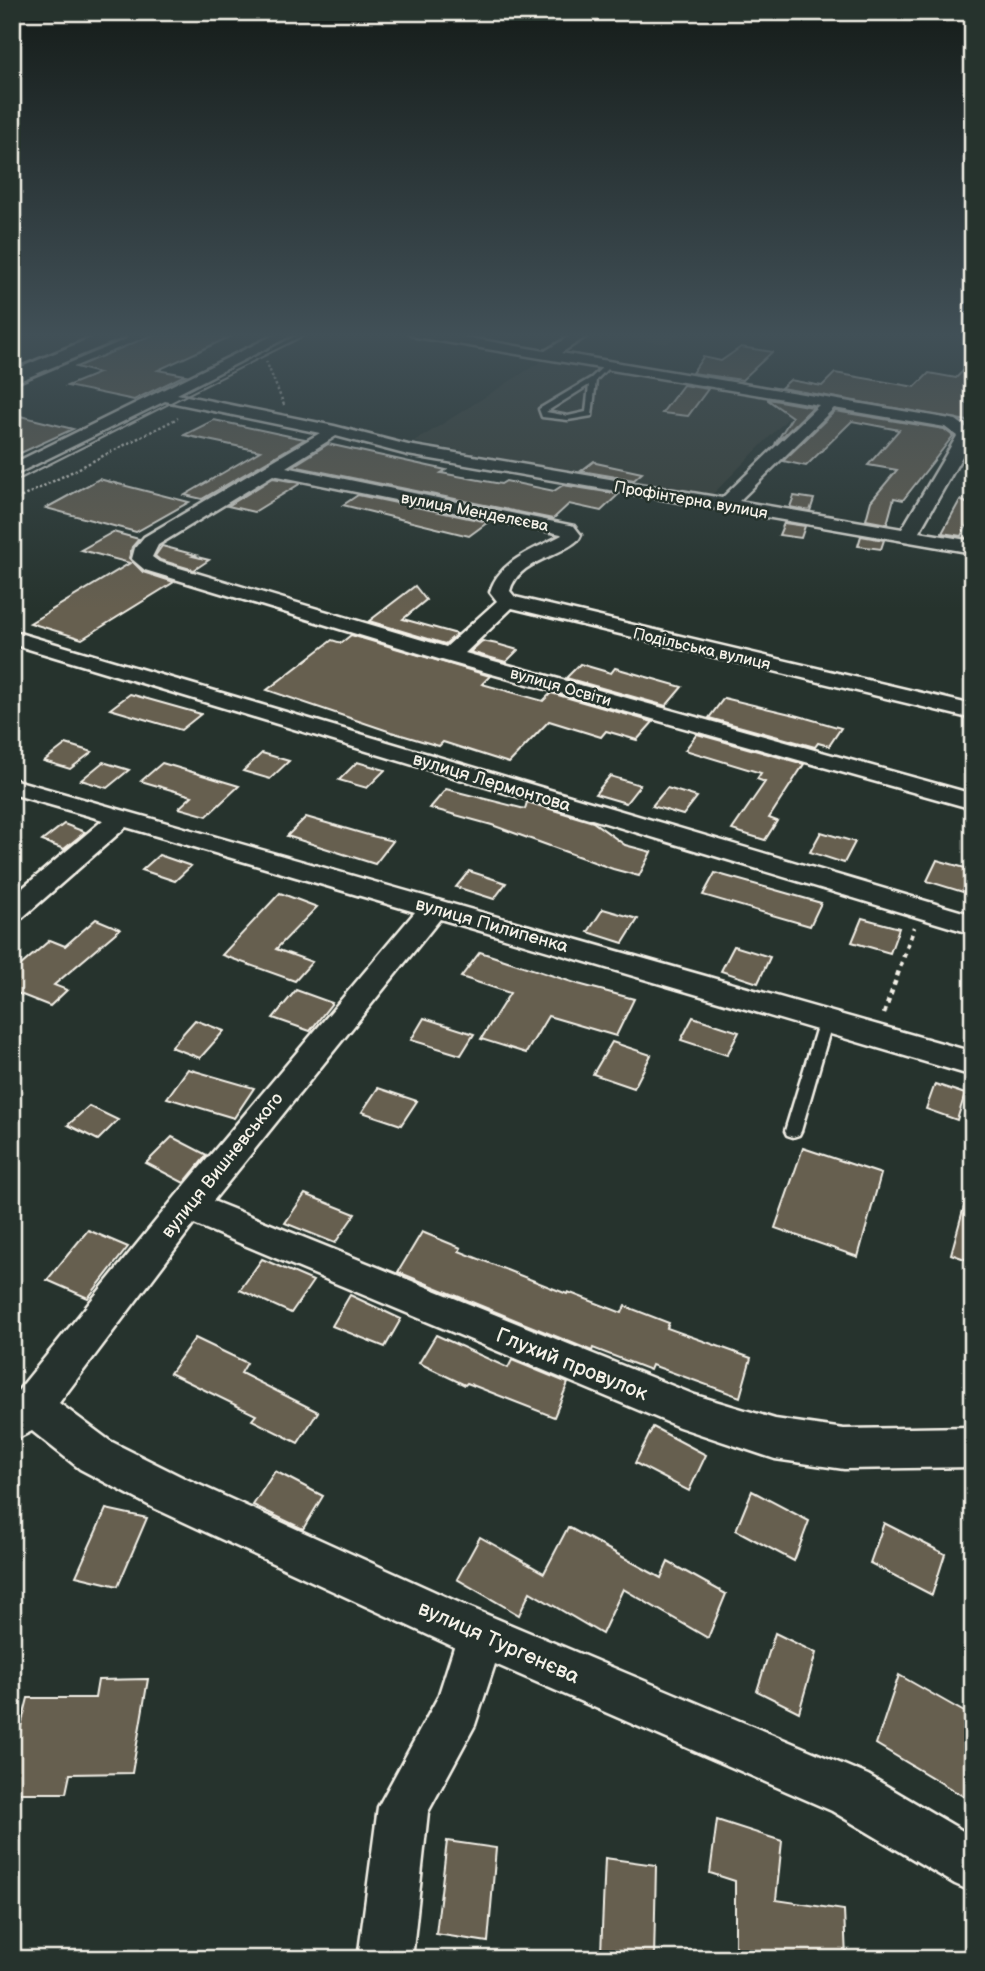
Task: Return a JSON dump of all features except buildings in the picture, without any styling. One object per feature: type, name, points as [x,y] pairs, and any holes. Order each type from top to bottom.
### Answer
[{"type":"street","points":[[12,471],[105,425]]},
{"type":"street","name":"Профінтерна вулиця","points":[[305,425],[408,450],[973,547]]},
{"type":"street","points":[[725,505],[807,425]]},
{"type":"street","points":[[907,537],[966,435],[953,425]]},
{"type":"street","points":[[270,469],[334,431]]},
{"type":"street","name":"вулиця Освіти","points":[[270,469],[151,541],[144,548],[142,559],[152,566],[450,655],[973,802]]},
{"type":"street","name":"вулиця Менделєєва","points":[[270,469],[567,530],[572,535],[567,540],[504,577],[500,592],[508,601]]},
{"type":"street","points":[[450,655],[508,601]]},
{"type":"street","name":"Подільська вулиця","points":[[508,601],[973,712]]},
{"type":"street","name":"вулиця Лермонтова","points":[[12,637],[973,925]]},
{"type":"street","name":"вулиця Пилипенка","points":[[12,786],[973,1064]]},
{"type":"street","points":[[12,912],[122,817]]},
{"type":"street","name":"вулиця Вишневського","points":[[22,1415],[188,1206],[433,909]]},
{"type":"street","name":"Глухий провулок","points":[[188,1206],[680,1408],[775,1439],[844,1449],[973,1447]]},
{"type":"street","name":"вулиця Тургенєва","points":[[22,1415],[182,1499],[481,1635],[850,1793],[973,1866]]},
{"type":"street","points":[[385,1959],[403,1807],[458,1708],[481,1635]]},
{"type":"lane","points":[[793,1131],[826,1020]]},
{"type":"path","points":[[12,502],[163,425]]},
{"type":"path","points":[[877,1036],[920,909]]},
{"type":"shaded area","points":[[441,425],[781,425],[710,497],[414,442]]},
{"type":"tram line","points":[[12,483],[127,425]]}]
